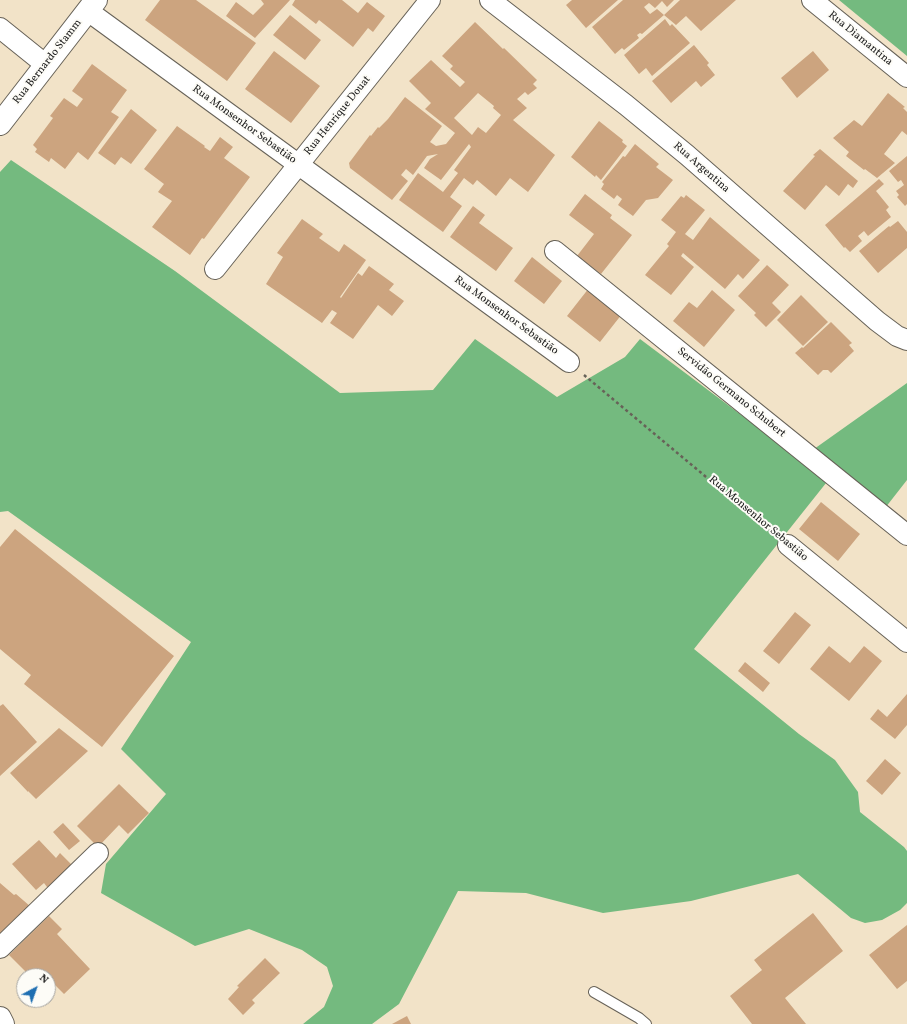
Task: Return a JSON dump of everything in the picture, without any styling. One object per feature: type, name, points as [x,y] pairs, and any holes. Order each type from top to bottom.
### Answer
[{"type":"street","name":"Rua Henrique Douat","points":[[215,269],[430,0]]},
{"type":"street","name":"Rua Argentina","points":[[490,0],[626,105],[687,155],[878,321],[897,336],[907,340]]},
{"type":"street","name":"Rua Diamantina","points":[[812,0],[907,77]]},
{"type":"street","name":"Rua Monsenhor Sebastião","points":[[92,5],[299,165],[569,362]]},
{"type":"street","name":"Rua Bernardo Stamm","points":[[0,124],[92,5]]},
{"type":"street","points":[[0,28],[46,65]]},
{"type":"street","name":"Servidão Germano Schubert","points":[[555,251],[907,535]]},
{"type":"street","name":"Rua Monsenhor Sebastião","points":[[788,545],[907,642]]},
{"type":"street","points":[[0,948],[98,853]]},
{"type":"street","points":[[0,1018],[3,1024]]},
{"type":"lane","points":[[594,992],[640,1018],[646,1024]]},
{"type":"path","name":"Rua Monsenhor Sebastião","points":[[569,362],[788,545]]},
{"type":"green space","points":[[839,0],[907,0],[907,56]]},
{"type":"green space","points":[[11,160],[175,271],[340,393],[433,390],[475,339],[557,397],[625,357],[640,339],[800,459],[907,383],[907,480],[882,512],[834,473],[694,649],[799,734],[835,760],[858,792],[860,812],[907,851],[907,903],[900,910],[882,920],[865,923],[851,918],[798,874],[691,901],[603,913],[526,893],[458,891],[399,1004],[372,1024],[303,1024],[324,1007],[333,986],[327,967],[302,950],[249,929],[195,946],[101,893],[106,864],[166,794],[121,749],[191,642],[8,511],[0,512],[0,172]]},
{"type":"building","points":[[160,0],[196,0],[256,43],[227,81],[145,20]]},
{"type":"building","points":[[261,0],[290,0],[255,38],[226,16],[236,2],[253,15],[264,4]]},
{"type":"building","points":[[295,0],[342,0],[358,13],[367,2],[385,16],[373,32],[368,28],[353,47],[319,20],[316,24],[292,5]]},
{"type":"building","points":[[572,0],[618,0],[586,28],[566,5]]},
{"type":"building","points":[[623,0],[674,0],[667,7],[662,1],[655,8],[649,3],[644,7],[650,14],[657,9],[664,15],[642,34],[640,33],[637,35],[639,38],[624,50],[622,48],[615,54],[592,27]]},
{"type":"building","points":[[680,0],[736,0],[701,31],[686,16],[676,25],[664,15]]},
{"type":"building","points":[[290,15],[321,40],[305,60],[273,35]]},
{"type":"building","points":[[665,19],[670,26],[672,24],[690,43],[652,76],[646,68],[639,74],[624,55]]},
{"type":"building","points":[[475,22],[537,80],[533,84],[537,88],[528,95],[525,92],[517,99],[527,108],[513,120],[555,155],[528,192],[510,178],[496,196],[477,180],[473,185],[464,178],[450,197],[462,206],[443,232],[399,200],[418,173],[443,192],[458,173],[454,170],[471,147],[469,144],[441,180],[424,168],[430,159],[438,154],[427,156],[413,175],[406,169],[401,175],[408,181],[392,200],[350,168],[349,163],[370,135],[371,136],[378,127],[379,128],[388,119],[405,97],[442,126],[430,142],[436,146],[446,144],[455,133],[425,109],[431,103],[409,81],[431,60],[460,87],[465,82],[450,69],[453,66],[442,56]],"holes":[[[478,93],[494,106],[493,108],[501,115],[486,133],[478,127],[472,135],[454,118]]]},
{"type":"building","points":[[694,45],[709,63],[707,65],[715,75],[701,87],[696,81],[671,103],[652,81]]},
{"type":"building","points":[[274,51],[320,86],[291,123],[245,89]]},
{"type":"building","points":[[813,51],[829,70],[797,98],[781,78]]},
{"type":"building","points":[[92,64],[127,90],[111,112],[119,117],[88,160],[78,152],[65,169],[51,158],[49,162],[35,152],[37,149],[33,145],[53,118],[50,116],[64,98],[77,107],[83,99],[72,91]]},
{"type":"building","points":[[888,93],[905,107],[903,108],[907,112],[907,135],[902,131],[884,154],[895,163],[877,178],[846,156],[849,152],[833,138],[854,120],[862,126]]},
{"type":"building","points":[[131,109],[157,130],[131,164],[121,157],[115,165],[98,153]]},
{"type":"building","points":[[599,121],[623,140],[622,142],[627,146],[601,180],[596,175],[595,177],[571,157]]},
{"type":"building","points":[[177,126],[210,151],[220,137],[233,147],[224,158],[250,177],[204,239],[202,238],[190,255],[152,227],[172,201],[158,192],[164,184],[144,169]]},
{"type":"building","points":[[635,144],[659,164],[656,167],[673,180],[658,198],[646,200],[633,216],[618,205],[622,199],[617,195],[614,199],[601,189],[604,184],[602,182]]},
{"type":"building","points":[[820,149],[858,181],[853,188],[848,184],[839,196],[826,185],[805,210],[783,191],[815,156],[813,155]]},
{"type":"building","points":[[907,156],[907,204],[905,206],[897,197],[899,195],[896,191],[904,185],[901,180],[898,182],[889,171]]},
{"type":"building","points":[[879,179],[884,184],[876,191],[889,207],[886,210],[891,217],[868,236],[864,231],[858,236],[862,241],[850,252],[845,247],[844,248],[825,225]]},
{"type":"building","points":[[585,194],[612,215],[610,218],[632,235],[601,274],[577,256],[594,234],[569,215]]},
{"type":"building","points":[[686,195],[705,210],[685,234],[693,240],[710,217],[760,260],[743,279],[738,274],[725,289],[683,253],[681,256],[694,267],[671,295],[645,275],[669,246],[667,244],[676,232],[661,220],[681,196],[684,198]]},
{"type":"building","points":[[473,206],[485,215],[479,223],[513,248],[496,271],[450,237]]},
{"type":"building","points":[[302,219],[323,234],[319,238],[339,252],[344,244],[366,260],[340,297],[341,298],[358,273],[362,276],[369,266],[394,284],[389,290],[404,301],[392,316],[378,305],[353,339],[330,323],[337,313],[332,310],[322,323],[266,284],[283,257],[277,253]]},
{"type":"building","points":[[898,221],[907,232],[907,248],[878,273],[859,251],[889,226],[890,227]]},
{"type":"building","points":[[532,257],[562,281],[544,304],[514,281]]},
{"type":"building","points":[[767,265],[789,285],[772,303],[781,312],[766,327],[754,315],[756,313],[738,296]]},
{"type":"building","points":[[589,288],[622,314],[600,342],[567,316]]},
{"type":"building","points":[[712,290],[735,310],[704,347],[673,321],[689,302],[697,308]]},
{"type":"building","points":[[801,295],[828,322],[803,346],[777,320]]},
{"type":"building","points":[[831,322],[852,343],[849,345],[854,351],[831,373],[828,370],[823,370],[818,375],[795,353],[802,347],[803,348]]},
{"type":"building","points":[[821,502],[860,534],[838,561],[799,529]]},
{"type":"building","points":[[15,529],[174,656],[102,747],[24,684],[31,675],[0,649],[0,547]]},
{"type":"building","points":[[795,612],[811,625],[779,664],[763,651]]},
{"type":"building","points":[[829,646],[850,663],[864,646],[882,661],[849,701],[810,669]]},
{"type":"building","points":[[745,662],[770,683],[763,692],[738,671]]},
{"type":"building","points":[[907,694],[907,725],[895,739],[870,719],[878,709],[887,717]]},
{"type":"building","points":[[3,704],[37,742],[0,776],[0,706]]},
{"type":"building","points":[[59,728],[88,751],[36,799],[10,773]]},
{"type":"building","points":[[885,759],[901,773],[882,795],[866,781]]},
{"type":"building","points":[[119,784],[149,813],[128,834],[119,825],[98,847],[77,826]]},
{"type":"building","points":[[63,823],[80,841],[69,850],[53,832]]},
{"type":"building","points":[[39,840],[56,858],[60,853],[75,868],[50,891],[44,883],[36,890],[12,864]]},
{"type":"building","points":[[0,883],[31,907],[0,936]]},
{"type":"building","points":[[813,913],[843,951],[785,998],[806,1024],[752,1024],[730,996],[762,970],[754,960]]},
{"type":"building","points":[[49,916],[62,929],[57,934],[90,969],[64,994],[56,986],[56,968],[22,968],[9,955]]},
{"type":"building","points":[[907,925],[907,981],[897,989],[869,955]]},
{"type":"building","points":[[265,958],[280,973],[252,1000],[255,1003],[243,1015],[228,999],[239,987],[237,986]]},
{"type":"building","points":[[407,1016],[411,1024],[392,1024]]}]
